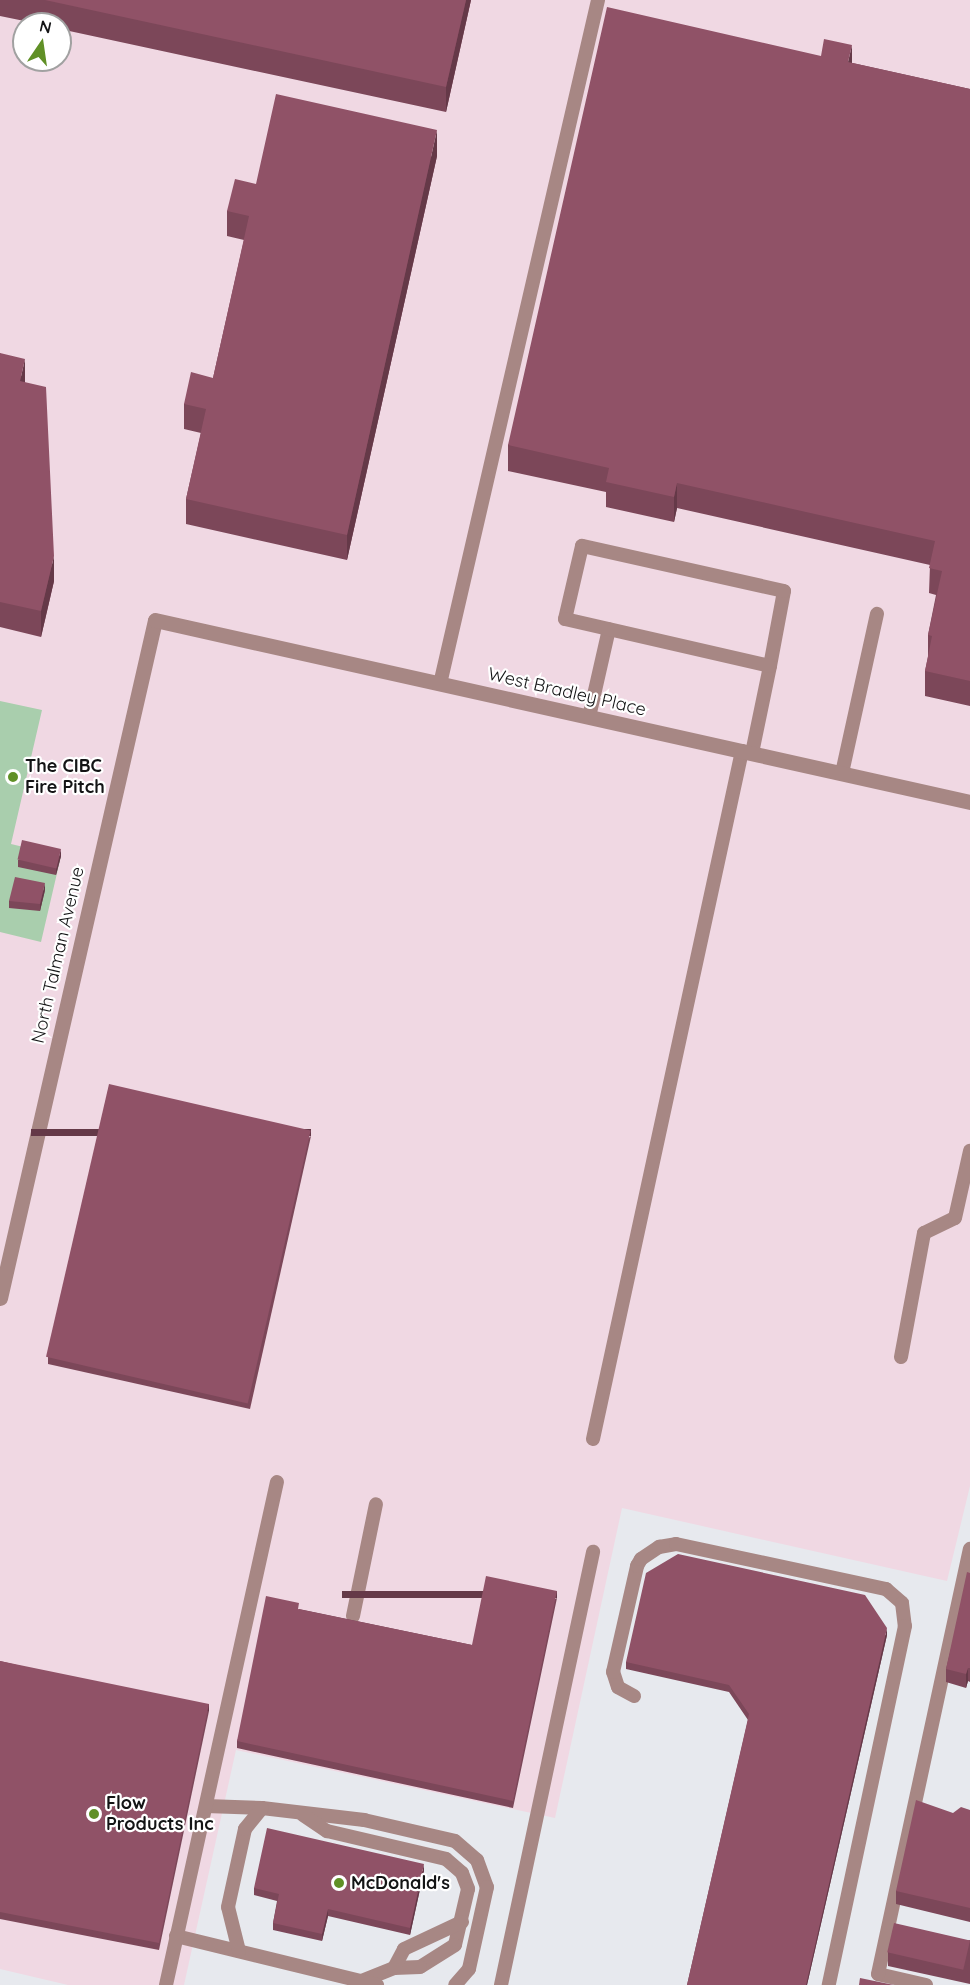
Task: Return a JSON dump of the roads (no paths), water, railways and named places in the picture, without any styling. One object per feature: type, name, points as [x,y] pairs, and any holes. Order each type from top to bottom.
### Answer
[{"type":"street","name":"West Bradley Place","points":[[155,620],[970,802]]},
{"type":"street","name":"North Talman Avenue","points":[[0,1298],[155,620]]},
{"type":"lane","points":[[440,684],[598,0]]},
{"type":"lane","points":[[593,1439],[747,752],[770,666],[784,591],[582,546],[565,619],[770,666]]},
{"type":"lane","points":[[842,773],[877,614]]},
{"type":"lane","points":[[589,717],[609,629]]},
{"type":"lane","points":[[900,1357],[924,1233],[955,1218],[970,1151]]},
{"type":"lane","points":[[166,1985],[277,1482]]},
{"type":"lane","points":[[353,1616],[376,1504]]},
{"type":"lane","points":[[634,1696],[618,1687],[613,1672],[637,1566],[641,1559],[659,1547],[676,1544],[886,1589],[902,1603],[905,1626],[829,1985]]},
{"type":"lane","points":[[926,1985],[878,1974],[970,1549]]},
{"type":"lane","points":[[501,1985],[593,1552]]},
{"type":"lane","points":[[206,1806],[262,1808],[364,1820],[455,1841],[477,1860],[487,1887],[469,1969],[455,1985]]},
{"type":"lane","points":[[239,1951],[228,1907],[245,1829],[262,1808]]},
{"type":"lane","points":[[299,1812],[327,1831],[446,1859],[462,1873],[468,1888],[455,1946],[420,1967],[394,1968],[361,1981]]},
{"type":"lane","points":[[394,1968],[404,1949],[462,1922]]},
{"type":"lane","points":[[176,1936],[377,1985]]},
{"type":"place","name":"The CIBC Fire Pitch","points":[[13,777]]},
{"type":"place","name":"Flow Products Inc","points":[[94,1814]]},
{"type":"place","name":"McDonald's","points":[[339,1883]]}]
